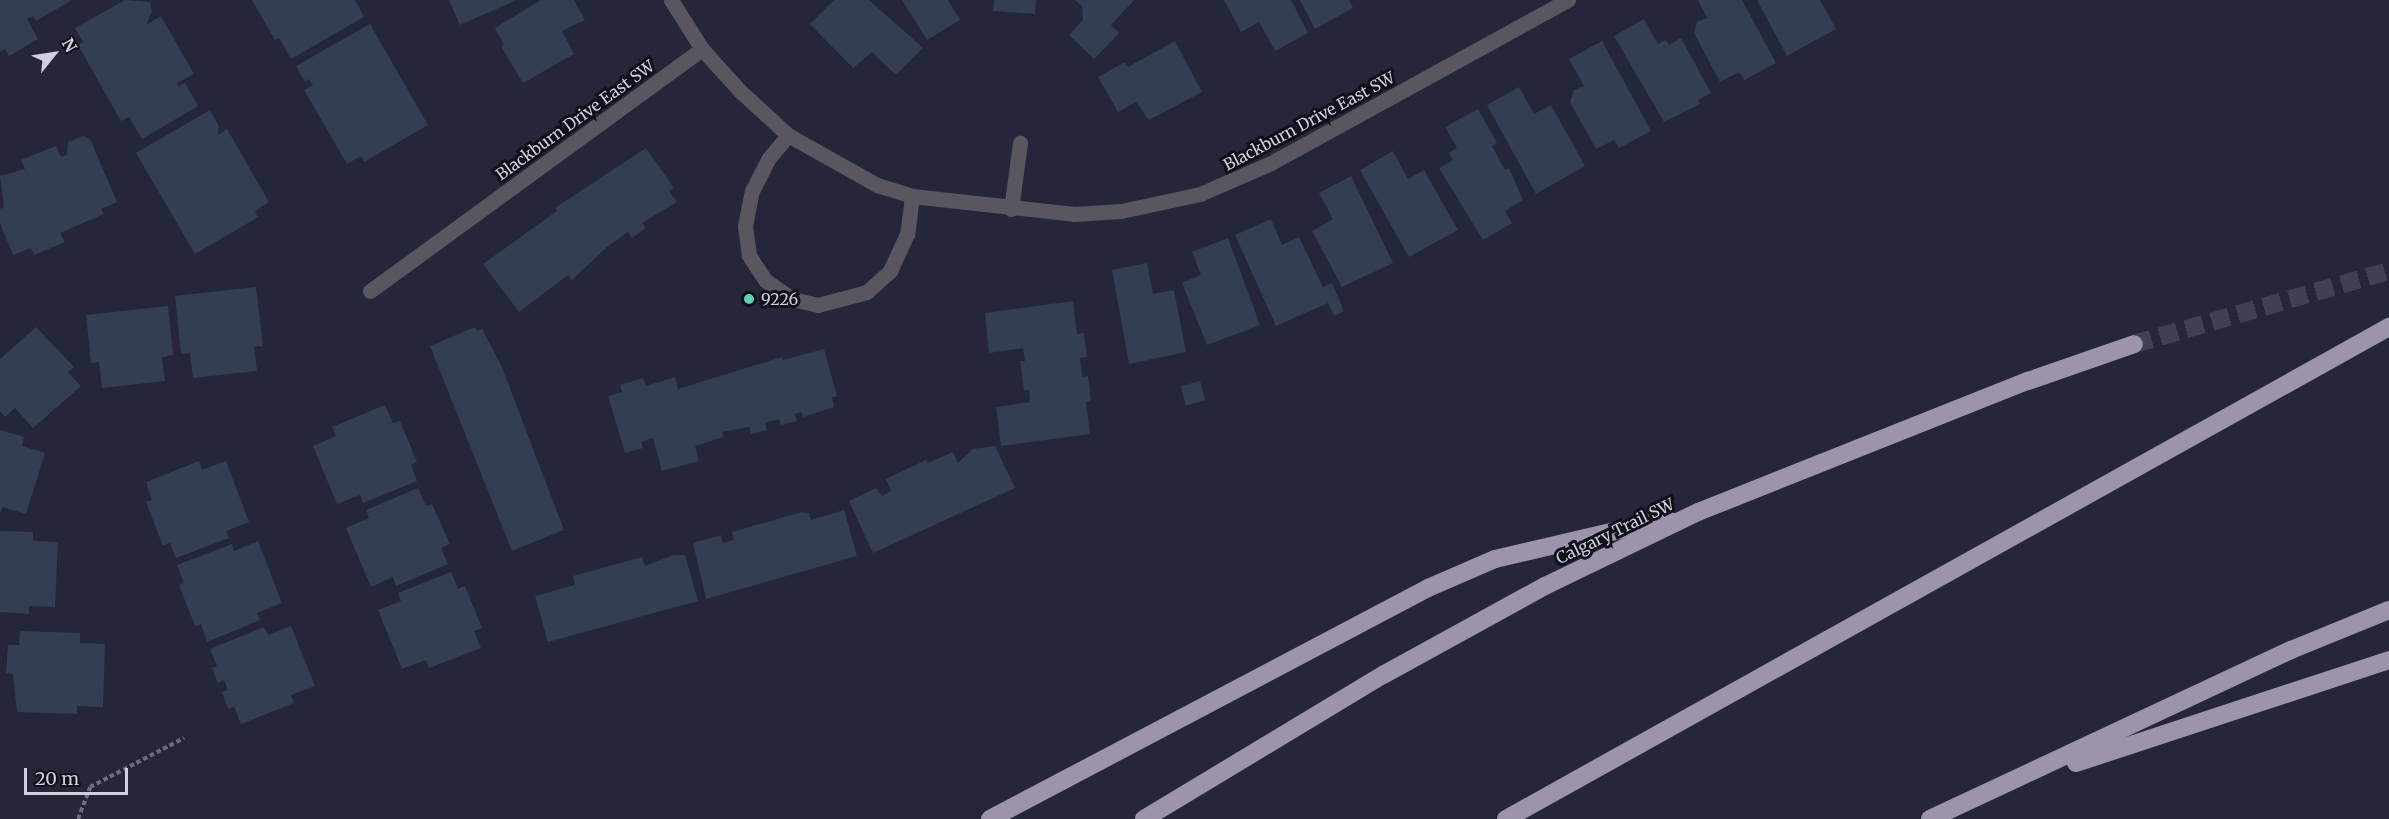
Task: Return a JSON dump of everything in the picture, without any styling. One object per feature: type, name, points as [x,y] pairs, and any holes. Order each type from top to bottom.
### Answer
[{"type":"highway","points":[[1506,819],[2389,327]]},
{"type":"highway","name":"Calgary Trail SW","points":[[1144,819],[1383,675],[1545,586],[1698,512],[2028,381],[2134,344]]},
{"type":"highway","points":[[990,819],[1428,588],[1485,563],[1698,512]]},
{"type":"highway","points":[[1930,819],[2003,788],[2291,650],[2389,610]]},
{"type":"highway","points":[[2003,788],[2389,660]]},
{"type":"street","points":[[670,0],[702,49]]},
{"type":"street","name":"Blackburn Drive East SW","points":[[370,291],[702,49],[740,91],[788,135],[877,185],[912,196],[1011,209],[1074,214],[1121,211],[1189,197],[1233,183],[1568,0]]},
{"type":"street","points":[[788,135],[769,158],[752,191],[745,226],[749,255],[765,280],[792,299],[818,305],[867,292],[890,271],[907,234],[912,196]]},
{"type":"street","points":[[1011,209],[1020,143]]},
{"type":"path","points":[[78,819],[90,787],[184,738]]},
{"type":"building","points":[[0,0],[72,0],[36,21],[33,16],[27,19],[38,39],[9,56],[5,49],[0,52]]},
{"type":"building","points":[[125,0],[150,2],[152,12],[146,25],[161,16],[194,74],[177,83],[179,86],[185,83],[198,106],[142,139],[129,117],[121,121],[78,45],[83,42],[75,28]]},
{"type":"building","points":[[252,0],[355,0],[364,17],[291,59],[279,38],[275,40]]},
{"type":"building","points":[[449,0],[517,0],[460,25]]},
{"type":"building","points":[[541,0],[574,0],[585,20],[562,31],[574,54],[523,83],[501,46],[504,45],[495,28]]},
{"type":"building","points":[[834,0],[869,0],[923,48],[896,75],[872,52],[853,68],[810,24]]},
{"type":"building","points":[[902,0],[948,0],[960,20],[927,40]]},
{"type":"building","points":[[994,0],[1036,0],[1035,14],[993,11]]},
{"type":"building","points":[[1075,0],[1134,0],[1111,25],[1119,33],[1094,59],[1069,35],[1083,20],[1082,6]]},
{"type":"building","points":[[1224,0],[1291,0],[1308,33],[1275,51],[1259,22],[1241,32]]},
{"type":"building","points":[[1300,0],[1349,0],[1353,8],[1315,29]]},
{"type":"building","points":[[1698,0],[1742,0],[1776,63],[1744,80],[1739,72],[1720,82],[1694,33],[1697,22],[1707,18]]},
{"type":"building","points":[[1757,0],[1820,0],[1836,29],[1787,56]]},
{"type":"building","points":[[1644,19],[1658,44],[1666,40],[1669,45],[1681,38],[1711,93],[1698,100],[1700,104],[1664,122],[1614,36]]},
{"type":"building","points":[[370,24],[428,125],[364,162],[361,156],[347,164],[304,90],[313,85],[309,79],[305,82],[296,66]]},
{"type":"building","points":[[1175,41],[1202,92],[1149,120],[1136,102],[1118,112],[1098,77],[1125,62],[1128,67]]},
{"type":"building","points":[[1602,41],[1651,131],[1619,148],[1614,140],[1596,149],[1570,102],[1574,90],[1584,86],[1569,59]]},
{"type":"building","points":[[1519,87],[1534,114],[1551,105],[1585,166],[1536,194],[1487,105]]},
{"type":"building","points":[[1478,109],[1497,143],[1492,146],[1505,170],[1509,168],[1523,200],[1505,211],[1512,223],[1483,240],[1439,168],[1453,160],[1449,153],[1457,148],[1445,127]]},
{"type":"building","points":[[210,110],[219,126],[218,135],[227,129],[269,202],[255,211],[258,217],[195,254],[136,153]]},
{"type":"building","points":[[83,136],[90,139],[117,202],[101,209],[104,214],[60,233],[65,242],[34,255],[31,248],[13,255],[0,223],[0,209],[4,207],[0,176],[25,169],[21,160],[56,146],[61,157],[67,155],[68,142]]},
{"type":"building","points":[[646,148],[674,188],[669,191],[677,202],[642,223],[646,228],[632,238],[628,232],[607,247],[572,280],[568,275],[519,312],[483,264],[557,211],[555,208]]},
{"type":"building","points":[[1393,151],[1408,179],[1424,170],[1458,230],[1409,257],[1360,170]]},
{"type":"building","points":[[1351,176],[1393,263],[1342,287],[1312,231],[1333,219],[1319,193]]},
{"type":"building","points":[[1271,219],[1282,245],[1299,237],[1323,287],[1332,283],[1344,311],[1334,316],[1328,303],[1276,326],[1235,235]]},
{"type":"building","points":[[1228,238],[1260,325],[1207,345],[1182,283],[1201,275],[1192,252]]},
{"type":"building","points":[[1147,263],[1153,294],[1174,290],[1186,352],[1129,364],[1112,270]]},
{"type":"building","points":[[256,287],[263,346],[254,347],[257,371],[193,378],[190,353],[181,354],[175,296]]},
{"type":"building","points":[[1073,301],[1077,334],[1084,333],[1087,357],[1080,358],[1082,377],[1088,376],[1091,401],[1086,402],[1090,434],[1001,446],[996,407],[1030,402],[1029,390],[1024,390],[1020,361],[1025,361],[1023,348],[989,353],[985,313]]},
{"type":"building","points":[[168,306],[173,355],[162,357],[165,381],[102,388],[99,362],[91,363],[86,315]]},
{"type":"building","points":[[36,327],[74,367],[68,372],[81,386],[33,428],[15,408],[5,417],[0,411],[0,359]]},
{"type":"building","points":[[475,327],[477,331],[482,329],[501,365],[564,530],[512,551],[430,346]]},
{"type":"building","points":[[824,349],[837,396],[832,397],[834,407],[803,417],[801,412],[795,414],[797,421],[781,425],[779,419],[765,423],[767,430],[751,434],[749,427],[722,432],[723,437],[695,446],[699,461],[662,471],[653,438],[641,442],[643,448],[625,453],[608,396],[622,392],[620,385],[643,378],[646,386],[675,377],[678,389],[782,357],[783,360]]},
{"type":"building","points":[[1200,381],[1205,400],[1186,405],[1181,386]]},
{"type":"building","points":[[385,405],[393,423],[400,421],[417,462],[411,465],[417,481],[363,503],[360,495],[337,504],[313,446],[336,436],[332,427]]},
{"type":"building","points":[[0,430],[24,437],[22,446],[45,453],[26,514],[3,507],[0,514]]},
{"type":"building","points":[[995,446],[1015,488],[873,553],[849,501],[876,488],[882,496],[891,491],[886,479],[926,460],[928,463],[953,452],[958,463],[973,449]]},
{"type":"building","points":[[199,461],[202,470],[226,461],[249,522],[226,531],[229,538],[176,558],[170,543],[163,546],[146,502],[152,500],[146,482]]},
{"type":"building","points":[[418,488],[426,506],[432,504],[450,544],[441,548],[448,564],[396,586],[393,577],[371,587],[346,528],[369,518],[366,510]]},
{"type":"building","points":[[844,510],[857,556],[706,599],[693,543],[721,535],[723,543],[734,540],[732,532],[802,512],[809,513],[811,520]]},
{"type":"building","points":[[0,531],[33,532],[33,541],[58,542],[55,607],[29,606],[29,614],[0,612]]},
{"type":"building","points":[[258,541],[282,603],[257,613],[260,620],[207,642],[201,624],[195,626],[179,585],[184,583],[177,565],[232,544],[234,551]]},
{"type":"building","points":[[674,555],[685,555],[698,601],[548,642],[535,596],[575,585],[573,576],[642,557],[645,566]]},
{"type":"building","points":[[451,572],[458,589],[465,586],[482,628],[474,631],[481,648],[429,668],[426,660],[402,669],[378,610],[401,601],[398,593]]},
{"type":"building","points":[[291,626],[315,686],[291,695],[294,703],[241,724],[234,707],[228,709],[222,692],[228,690],[224,680],[218,683],[212,668],[217,666],[210,649],[264,627],[268,635]]},
{"type":"building","points":[[20,631],[80,633],[80,643],[105,644],[103,707],[77,706],[77,714],[17,712],[13,674],[6,673],[8,645],[19,645]]},
{"type":"tunnel","points":[[2134,344],[2389,271]]},
{"type":"place","name":"9226","points":[[749,299]]}]
